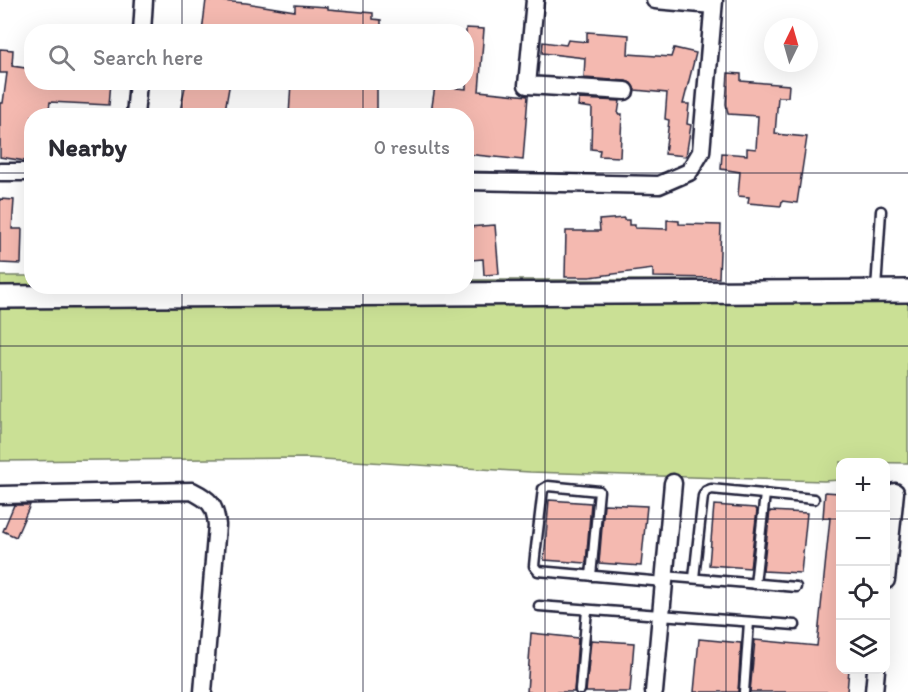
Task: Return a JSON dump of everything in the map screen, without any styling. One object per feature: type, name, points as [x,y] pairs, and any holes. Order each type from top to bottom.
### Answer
[{"type":"street","points":[[142,24],[144,0]]},
{"type":"street","points":[[535,0],[527,85],[625,91]]},
{"type":"street","points":[[474,181],[659,185],[689,172],[701,152],[713,2],[655,0]]},
{"type":"street","points":[[136,108],[137,90]]},
{"type":"street","points":[[0,172],[24,172]]},
{"type":"street","points":[[474,293],[908,291]]},
{"type":"street","points":[[0,297],[375,294]]},
{"type":"street","points":[[654,692],[673,483]]},
{"type":"street","points":[[0,495],[192,491],[206,498],[215,510],[217,525],[203,692]]},
{"type":"street","points":[[887,566],[895,492]]},
{"type":"street","points":[[874,692],[876,674]]},
{"type":"lane","points":[[876,290],[881,211]]},
{"type":"lane","points":[[591,576],[599,491],[548,486],[541,492],[534,566],[538,571],[591,576],[694,578],[796,587]]},
{"type":"lane","points":[[694,578],[703,496],[706,491],[711,489],[814,499]]},
{"type":"lane","points":[[755,584],[765,494]]},
{"type":"lane","points":[[539,606],[795,625]]},
{"type":"lane","points":[[580,690],[587,610]]},
{"type":"lane","points":[[744,692],[749,621]]},
{"type":"green space","points":[[0,276],[24,276],[24,294],[474,294],[474,280],[695,280],[803,293],[908,293],[908,463],[890,463],[890,458],[836,458],[836,480],[824,481],[530,472],[307,458],[0,461]]},
{"type":"building","points":[[206,0],[246,3],[295,11],[295,5],[328,7],[328,9],[373,13],[373,19],[381,20],[381,24],[203,24]]},
{"type":"building","points":[[474,28],[484,29],[479,91],[528,96],[523,160],[474,155],[474,108],[432,108],[434,90],[474,90]]},
{"type":"building","points":[[587,32],[629,35],[628,54],[671,57],[674,48],[696,53],[683,104],[689,104],[687,124],[691,125],[686,156],[665,154],[669,120],[665,119],[667,93],[635,90],[631,83],[626,81],[584,78],[585,58],[542,53],[543,42],[566,45],[568,40],[587,42]]},
{"type":"building","points":[[0,49],[13,50],[12,66],[24,68],[24,90],[110,90],[109,105],[50,102],[49,108],[24,108],[24,161],[0,157],[0,103],[3,103],[7,73],[0,73]]},
{"type":"building","points":[[728,73],[741,74],[741,81],[789,85],[788,97],[778,97],[775,134],[807,137],[797,203],[782,201],[781,206],[748,203],[749,197],[738,196],[740,172],[721,169],[722,153],[747,155],[747,148],[756,149],[758,116],[728,114],[726,104]]},
{"type":"building","points":[[184,90],[229,90],[225,108],[181,108]]},
{"type":"building","points":[[291,90],[377,90],[377,108],[289,108]]},
{"type":"building","points":[[579,99],[620,101],[618,114],[622,114],[620,157],[599,156],[600,150],[591,149],[592,108],[578,106]]},
{"type":"building","points":[[0,199],[14,200],[12,229],[22,229],[21,264],[0,263]]},
{"type":"building","points":[[624,218],[624,220],[629,220],[629,225],[635,225],[635,228],[667,229],[667,220],[679,221],[679,224],[721,225],[719,278],[653,277],[653,269],[590,277],[565,277],[566,231],[600,231],[599,220]]},
{"type":"building","points":[[495,225],[499,274],[484,275],[483,259],[474,260],[474,227]]},
{"type":"building","points":[[825,492],[836,493],[836,674],[849,674],[847,692],[750,692],[755,640],[817,646],[830,518],[823,518]]},
{"type":"building","points":[[549,500],[591,503],[586,563],[544,560]]},
{"type":"building","points":[[604,504],[647,506],[641,566],[599,563]]},
{"type":"building","points":[[14,505],[30,505],[16,537],[3,531]]},
{"type":"building","points":[[714,505],[757,510],[750,568],[709,565]]},
{"type":"building","points":[[770,511],[807,513],[801,573],[763,571]]},
{"type":"building","points":[[531,633],[578,638],[574,692],[527,692]]},
{"type":"building","points":[[699,639],[741,643],[738,692],[694,692]]},
{"type":"building","points":[[591,640],[634,643],[630,692],[586,692]]}]
